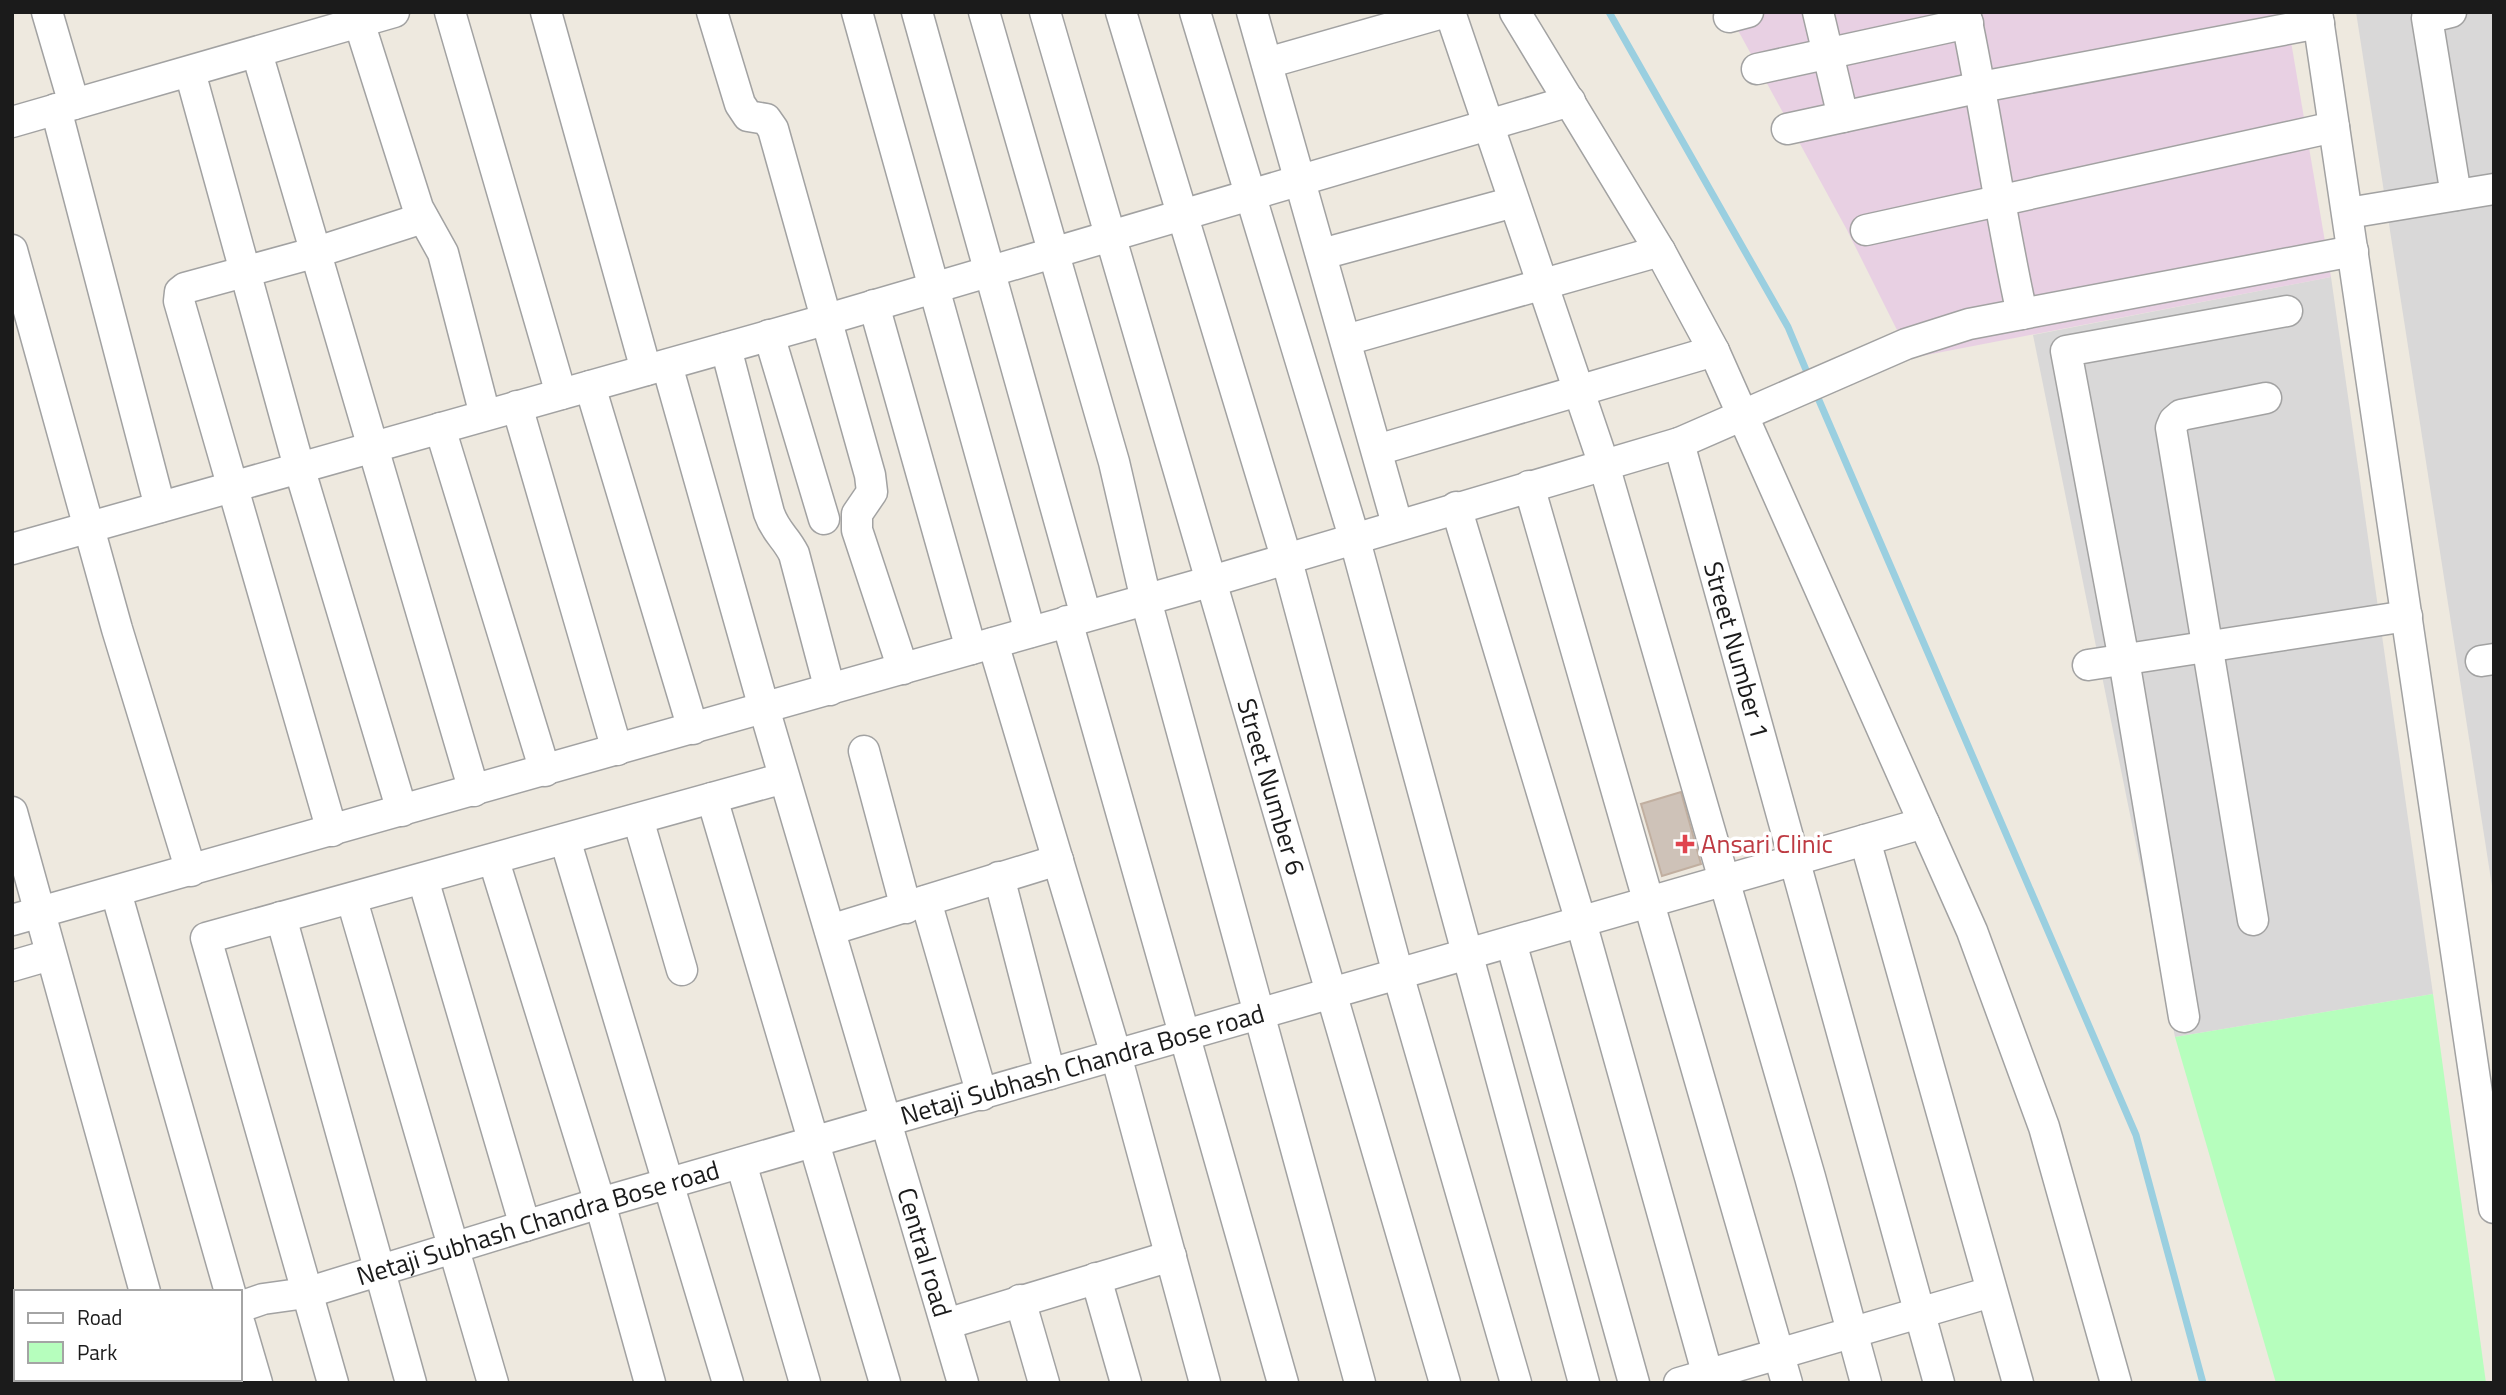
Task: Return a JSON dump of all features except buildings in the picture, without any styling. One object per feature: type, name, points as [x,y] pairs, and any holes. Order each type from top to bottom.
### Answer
[{"type":"street","points":[[47,12],[65,107],[160,507]]},
{"type":"street","points":[[12,122],[394,12]]},
{"type":"street","points":[[450,12],[561,394]]},
{"type":"street","name":"Central road","points":[[546,12],[764,708],[963,1383]]},
{"type":"street","points":[[712,12],[740,104],[748,116],[766,119],[773,128],[870,475],[872,492],[857,514],[857,530],[902,669]]},
{"type":"street","points":[[857,12],[1030,632]]},
{"type":"street","points":[[917,12],[988,272],[1185,1035],[1283,1383]]},
{"type":"street","points":[[984,12],[1114,462],[1146,600],[1360,1383]]},
{"type":"street","name":"Street Number 6","points":[[1045,12],[1445,1383]]},
{"type":"street","points":[[1121,12],[1286,557],[1398,974],[1516,1383]]},
{"type":"street","points":[[1195,12],[1354,537],[1584,1383]]},
{"type":"street","points":[[1252,12],[1397,524]]},
{"type":"street","points":[[1267,63],[1448,12],[1604,465],[1866,1383]]},
{"type":"street","points":[[1515,12],[1660,251],[1714,351],[1745,415],[1972,931],[2044,1127],[2116,1383]]},
{"type":"street","points":[[1818,12],[1843,117]]},
{"type":"street","points":[[2451,12],[2427,18],[2456,195]]},
{"type":"street","points":[[1757,69],[1829,55],[1967,18],[1981,87],[1998,201],[2022,314]]},
{"type":"street","points":[[1787,129],[2318,18],[2494,1208]]},
{"type":"street","points":[[359,22],[423,218],[443,253],[485,415]]},
{"type":"street","points":[[257,53],[474,791]]},
{"type":"street","points":[[190,72],[299,467],[402,811]]},
{"type":"street","points":[[12,548],[828,319],[1570,101]]},
{"type":"street","points":[[1866,230],[2334,127]]},
{"type":"street","points":[[2348,213],[2494,189]]},
{"type":"street","points":[[1322,254],[1514,202]]},
{"type":"street","points":[[332,831],[178,301],[180,292],[185,288],[317,252],[423,218]]},
{"type":"street","points":[[12,250],[89,527],[191,870]]},
{"type":"street","points":[[1346,340],[1660,251]]},
{"type":"street","points":[[25,917],[1146,600],[1679,443],[1906,344],[1969,324],[2353,251]]},
{"type":"street","points":[[874,305],[982,646],[1058,860],[1116,1055],[1205,1383]]},
{"type":"street","points":[[2057,308],[2124,660],[2184,1017]]},
{"type":"street","points":[[2066,351],[2287,311]]},
{"type":"street","points":[[769,335],[824,519]]},
{"type":"street","points":[[726,348],[769,513],[776,532],[787,540],[794,554],[830,690]]},
{"type":"street","points":[[1377,450],[1714,351]]},
{"type":"street","points":[[590,386],[693,729]]},
{"type":"street","points":[[2253,920],[2171,428],[2181,415],[2266,398]]},
{"type":"street","points":[[517,406],[617,750]]},
{"type":"street","points":[[440,428],[545,771]]},
{"type":"street","name":"Street Number 1","points":[[1679,443],[1939,1383]]},
{"type":"street","points":[[1529,486],[1784,1369]]},
{"type":"street","points":[[1456,507],[1581,922],[1709,1378]]},
{"type":"street","points":[[2088,666],[2407,616]]},
{"type":"street","points":[[864,751],[982,1095]]},
{"type":"street","points":[[333,1383],[206,938],[352,900],[784,778]]},
{"type":"street","points":[[712,798],[885,1383]]},
{"type":"street","points":[[12,812],[25,917],[50,955],[144,1290]]},
{"type":"street","points":[[638,819],[682,970]]},
{"type":"street","name":"Netaji Subhash Chandra Bose road","points":[[242,1306],[263,1299],[306,1293],[600,1203],[1924,823]]},
{"type":"street","points":[[565,839],[625,1048],[670,1183],[728,1383]]},
{"type":"street","points":[[1865,840],[2018,1383]]},
{"type":"street","points":[[494,860],[600,1203],[650,1383]]},
{"type":"street","points":[[830,930],[1058,860]]},
{"type":"street","points":[[999,877],[1050,1074]]},
{"type":"street","points":[[423,879],[525,1226]]},
{"type":"street","points":[[116,892],[229,1290]]},
{"type":"street","points":[[352,900],[493,1383]]},
{"type":"street","points":[[281,917],[411,1383]]},
{"type":"street","points":[[1511,942],[1634,1383]]},
{"type":"street","points":[[12,966],[50,955]]},
{"type":"street","points":[[741,1163],[804,1383]]},
{"type":"street","points":[[946,1324],[1171,1256]]},
{"type":"street","points":[[1096,1278],[1126,1383]]},
{"type":"street","points":[[1679,1383],[1784,1369],[1853,1334],[1991,1292]]},
{"type":"street","points":[[1020,1300],[1044,1383]]},
{"type":"street","points":[[242,1332],[257,1383]]},
{"type":"shaded area","points":[[1728,12],[2286,12],[2331,277],[1911,358],[1847,230]]},
{"type":"shaded area","points":[[2356,12],[2494,12],[2494,899]]},
{"type":"shaded area","points":[[2331,277],[2433,994],[2175,1037],[2033,335]]},
{"type":"green space","points":[[2433,994],[2486,1383],[2276,1383],[2175,1037]]},
{"type":"waterway","points":[[1609,12],[1788,327],[1809,377]]},
{"type":"waterway","points":[[1815,391],[2136,1135],[2203,1383]]},
{"type":"place","name":"Ansari Clinic","points":[[1685,844]]}]
